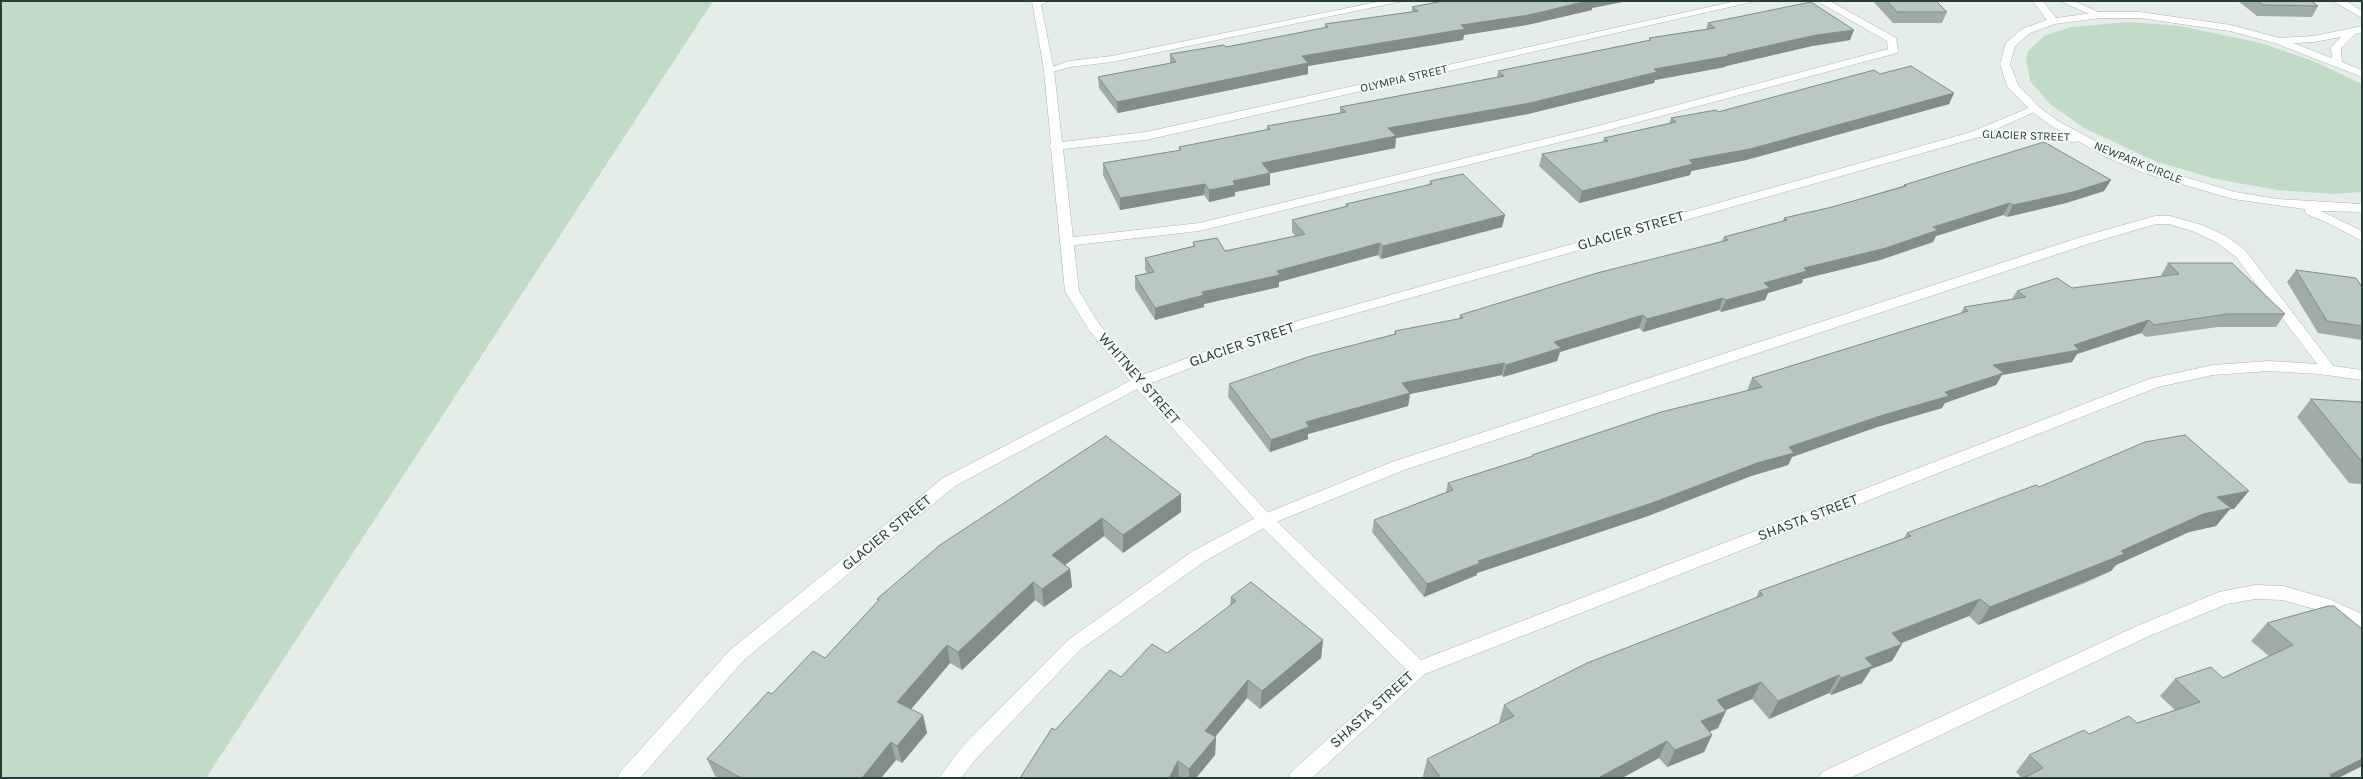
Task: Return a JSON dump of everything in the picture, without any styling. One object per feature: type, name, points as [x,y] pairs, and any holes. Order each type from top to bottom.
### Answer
[{"type":"street","points":[[1049,70],[1069,64],[1112,60],[1398,1]]},
{"type":"street","name":"OLYMPIA STREET","points":[[1055,146],[1146,136],[1751,1]]},
{"type":"street","points":[[1066,242],[1199,227],[1597,130],[1893,51],[1892,40],[1822,1]]},
{"type":"street","points":[[2038,1],[2053,21]]},
{"type":"street","points":[[2065,1],[2100,15]]},
{"type":"street","points":[[2338,1],[2362,15]]},
{"type":"street","name":"WHITNEY STREET","points":[[1040,2],[1072,291],[1094,327],[1139,382],[1265,520],[1418,669]]},
{"type":"street","name":"NEWPARK CIRCLE","points":[[2362,74],[2337,62],[2279,41],[2232,28],[2140,15],[2100,15],[2053,21],[2026,31],[2010,45],[2005,64],[2014,86],[2035,109],[2076,138],[2110,154],[2172,178],[2233,195],[2277,203],[2362,208]]},
{"type":"street","points":[[2279,41],[2314,39],[2362,29]]},
{"type":"street","points":[[2337,62],[2336,47],[2350,32]]},
{"type":"street","name":"GLACIER STREET","points":[[627,778],[737,655],[949,482],[1139,382],[1260,336],[1975,134],[2035,109]]},
{"type":"street","name":"GLACIER STREET","points":[[1975,134],[2076,138]]},
{"type":"street","points":[[2277,203],[2304,209],[2331,219],[2362,237]]},
{"type":"street","points":[[949,778],[968,754],[1074,645],[1199,556],[1265,520],[1398,466],[2086,240],[2155,220],[2170,220],[2197,228],[2220,239],[2240,253],[2328,370]]},
{"type":"street","name":"SHASTA STREET","points":[[1298,778],[1418,669],[2154,384],[2213,370],[2268,366],[2328,370],[2362,375]]},
{"type":"street","points":[[1830,778],[2142,630],[2225,597],[2255,592],[2283,592],[2323,604],[2362,622]]},
{"type":"green space","points":[[1,1],[713,1],[206,778],[1,778]]},
{"type":"green space","points":[[2130,22],[2180,26],[2261,43],[2313,61],[2362,84],[2362,192],[2333,194],[2277,190],[2216,179],[2157,162],[2084,128],[2050,104],[2030,81],[2026,60],[2028,51],[2044,36],[2071,27]]},
{"type":"building","points":[[1443,1],[1587,1],[1529,15],[1461,25],[1465,29],[1302,56],[1308,63],[1117,102],[1098,77],[1176,62],[1170,54],[1224,45],[1226,47],[1328,27],[1325,24],[1418,11],[1412,7]]},
{"type":"building","points":[[1887,1],[1936,1],[1947,12],[1897,12]]},
{"type":"building","points":[[2258,1],[2311,1],[2318,6],[2263,5]]},
{"type":"building","points":[[1811,2],[1854,30],[1816,35],[1727,55],[1729,56],[1654,69],[1657,72],[1530,103],[1388,128],[1396,136],[1262,163],[1270,173],[1233,181],[1235,185],[1209,190],[1205,184],[1120,198],[1103,163],[1181,150],[1179,147],[1270,129],[1267,126],[1346,112],[1340,107],[1504,76],[1498,71],[1651,40],[1649,38],[1715,28],[1708,23]]},
{"type":"building","points":[[1911,66],[1954,93],[1750,149],[1689,160],[1693,164],[1582,191],[1542,154],[1608,141],[1604,138],[1676,122],[1671,118],[1716,110],[1718,112],[1874,70],[1880,74]]},
{"type":"building","points":[[2044,142],[2111,180],[2073,192],[2013,205],[2010,203],[1933,227],[1938,230],[1886,248],[1804,268],[1807,271],[1764,283],[1770,288],[1726,300],[1723,298],[1647,319],[1643,315],[1554,342],[1561,348],[1506,365],[1504,363],[1402,383],[1410,393],[1306,422],[1309,427],[1271,440],[1229,384],[1311,356],[1396,334],[1395,331],[1463,318],[1460,315],[1597,273],[1728,240],[1724,237],[1787,220],[1784,218],[1832,207],[1906,186],[1904,185]]},
{"type":"building","points":[[1463,174],[1505,215],[1383,246],[1380,243],[1277,271],[1280,275],[1202,292],[1204,295],[1155,308],[1135,276],[1154,272],[1145,258],[1195,246],[1193,242],[1217,238],[1225,251],[1305,234],[1292,220],[1348,206],[1346,204],[1432,184],[1430,181]]},
{"type":"building","points":[[2168,263],[2232,263],[2285,314],[2227,314],[2154,325],[2149,320],[2074,345],[2079,350],[1993,365],[2004,373],[1945,392],[1949,396],[1883,415],[1789,447],[1794,453],[1757,463],[1652,503],[1478,561],[1480,563],[1427,584],[1374,520],[1453,490],[1448,483],[1661,412],[1762,387],[1752,378],[1968,311],[1964,307],[2026,297],[2017,291],[2057,278],[2072,288],[2179,274]]},
{"type":"building","points":[[2296,270],[2356,278],[2362,287],[2362,326],[2327,321]]},
{"type":"building","points":[[2311,399],[2362,402],[2362,462]]},
{"type":"building","points":[[2185,435],[2249,491],[2217,497],[2231,508],[2203,514],[2121,551],[2124,554],[1990,607],[1980,599],[1892,633],[1902,644],[1865,658],[1873,666],[1841,678],[1839,675],[1778,701],[1761,682],[1717,700],[1726,711],[1701,721],[1712,735],[1675,750],[1667,741],[1598,778],[1441,778],[1427,759],[1514,716],[1504,705],[1587,663],[1763,595],[1759,591],[1911,536],[1907,533],[2036,485],[2039,487],[2145,442]]},
{"type":"building","points":[[1106,436],[1181,494],[1123,535],[1102,518],[1052,555],[1070,569],[1042,589],[1033,582],[958,652],[947,645],[897,702],[923,715],[897,746],[891,742],[862,778],[741,778],[707,759],[768,692],[772,694],[813,651],[825,658],[879,600],[877,599],[940,545]]},
{"type":"building","points":[[1251,582],[1323,640],[1262,691],[1248,680],[1205,731],[1216,737],[1189,769],[1178,761],[1169,778],[1020,778],[1052,728],[1055,730],[1110,670],[1121,677],[1152,644],[1167,653],[1236,601],[1231,597]]},
{"type":"building","points":[[2334,606],[2362,629],[2362,759],[2330,775],[2332,776],[2328,778],[2024,778],[2043,768],[2029,755],[2084,730],[2089,734],[2129,716],[2137,723],[2200,702],[2175,679],[2211,667],[2223,678],[2293,645],[2267,623]]}]
